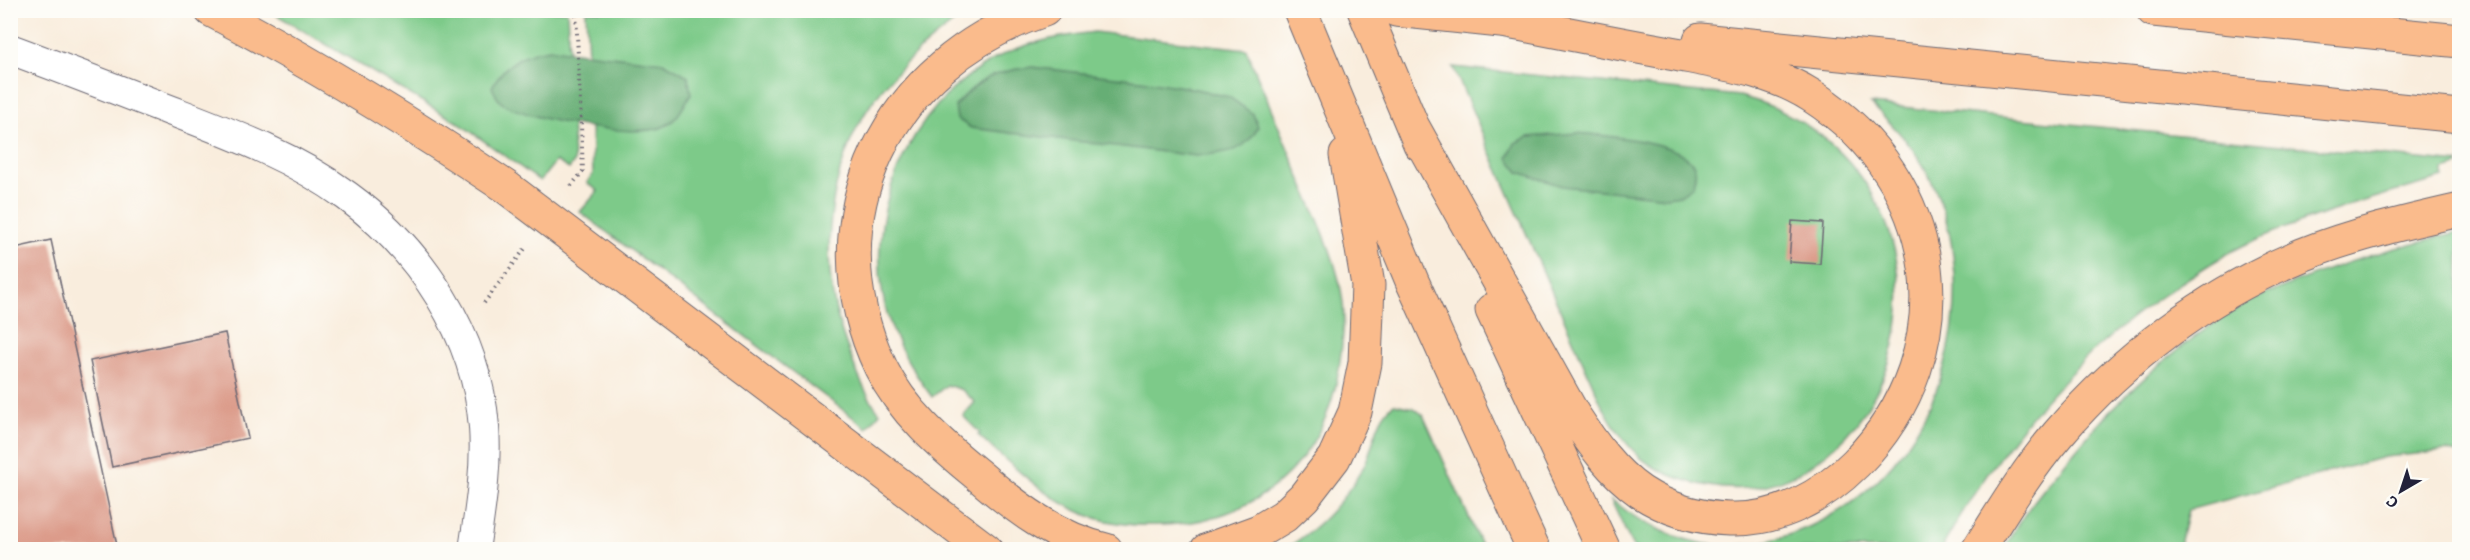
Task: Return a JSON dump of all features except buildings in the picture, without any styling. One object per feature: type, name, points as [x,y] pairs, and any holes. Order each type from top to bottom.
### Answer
[{"type":"main road","points":[[211,10],[331,75],[425,133],[506,187],[986,549]]},
{"type":"main road","points":[[1044,10],[1000,27],[975,41],[927,79],[885,135],[871,165],[862,194],[855,231],[855,272],[860,306],[870,341],[893,389],[934,436],[983,480],[1024,512],[1076,540],[1106,549]]},
{"type":"main road","points":[[1300,10],[1412,281],[1534,549]]},
{"type":"main road","points":[[1364,10],[1539,414],[1604,549]]},
{"type":"main road","points":[[1396,10],[2456,115]]},
{"type":"main road","points":[[2153,10],[2460,41]]},
{"type":"main road","points":[[1412,125],[1573,414],[1593,446],[1615,470],[1641,492],[1670,507],[1692,514],[1715,519],[1752,518],[1781,512],[1813,497],[1830,486],[1863,455],[1890,421],[1913,374],[1924,326],[1926,272],[1922,244],[1912,212],[1885,162],[1863,136],[1809,94],[1783,81],[1733,66],[1498,20]]},
{"type":"main road","points":[[1207,549],[1259,531],[1284,516],[1304,497],[1334,459],[1355,412],[1365,363],[1368,285],[1337,97]]},
{"type":"main road","points":[[1978,549],[2024,478],[2057,435],[2087,402],[2127,364],[2212,300],[2255,276],[2304,254],[2404,223],[2460,210]]},
{"type":"street","points":[[10,49],[268,150],[348,196],[391,235],[442,298],[461,334],[474,370],[484,428],[482,492],[474,549]]},
{"type":"path","points":[[572,186],[583,171],[576,10]]},
{"type":"path","points":[[484,303],[529,244]]},
{"type":"green space","points":[[926,10],[966,14],[916,54],[893,76],[873,101],[857,128],[845,156],[836,187],[831,218],[829,249],[836,311],[860,379],[880,413],[867,428],[580,212],[598,191],[587,183],[593,174],[586,11]]},
{"type":"green space","points":[[270,11],[567,11],[574,162],[569,169],[556,161],[540,181],[460,124]]},
{"type":"green space","points":[[1094,32],[1246,49],[1322,229],[1341,289],[1344,315],[1343,334],[1335,387],[1325,418],[1311,446],[1292,470],[1269,490],[1242,506],[1212,518],[1166,525],[1118,523],[1084,514],[1055,499],[1028,479],[978,435],[980,433],[963,416],[975,402],[962,390],[947,385],[932,397],[907,359],[888,317],[881,280],[880,242],[886,204],[898,168],[916,135],[938,104],[966,78],[998,57],[1033,43]]},
{"type":"green space","points":[[550,49],[663,62],[688,76],[691,94],[670,123],[652,130],[632,131],[583,126],[534,116],[500,102],[492,87],[502,72],[523,56]]},
{"type":"green space","points":[[1032,67],[1141,80],[1229,97],[1253,114],[1258,127],[1240,147],[1196,156],[971,128],[957,119],[955,106],[981,82],[1007,71]]},
{"type":"green space","points":[[1453,67],[1740,96],[1782,111],[1819,134],[1849,162],[1873,196],[1890,234],[1898,275],[1898,318],[1889,362],[1878,388],[1856,424],[1837,445],[1800,472],[1786,479],[1756,487],[1725,488],[1688,481],[1655,468],[1642,459],[1620,435],[1600,401]]},
{"type":"green space","points":[[1871,104],[2459,163],[2459,166],[2443,170],[2443,178],[2323,214],[2253,241],[2205,267],[2141,311],[2106,340],[2043,402],[1989,472],[1941,549],[1634,549],[1611,500],[1634,516],[1670,534],[1705,544],[1737,546],[1783,537],[1827,518],[1867,490],[1900,454],[1926,413],[1944,368],[1953,321],[1955,272],[1947,224],[1930,178],[1918,157],[1896,129]]},
{"type":"green space","points":[[1578,133],[1640,141],[1672,149],[1685,156],[1693,164],[1695,172],[1693,186],[1680,195],[1667,197],[1562,186],[1519,172],[1508,158],[1515,143],[1528,137]]},
{"type":"green space","points":[[2459,232],[2459,453],[2447,451],[2385,457],[2188,510],[2179,549],[2004,549],[2034,502],[2088,435],[2148,374],[2216,322],[2250,302],[2303,279],[2391,249]]},
{"type":"green space","points":[[1394,404],[1414,408],[1423,415],[1483,549],[1285,549],[1309,532],[1339,502],[1364,466],[1379,424]]}]
